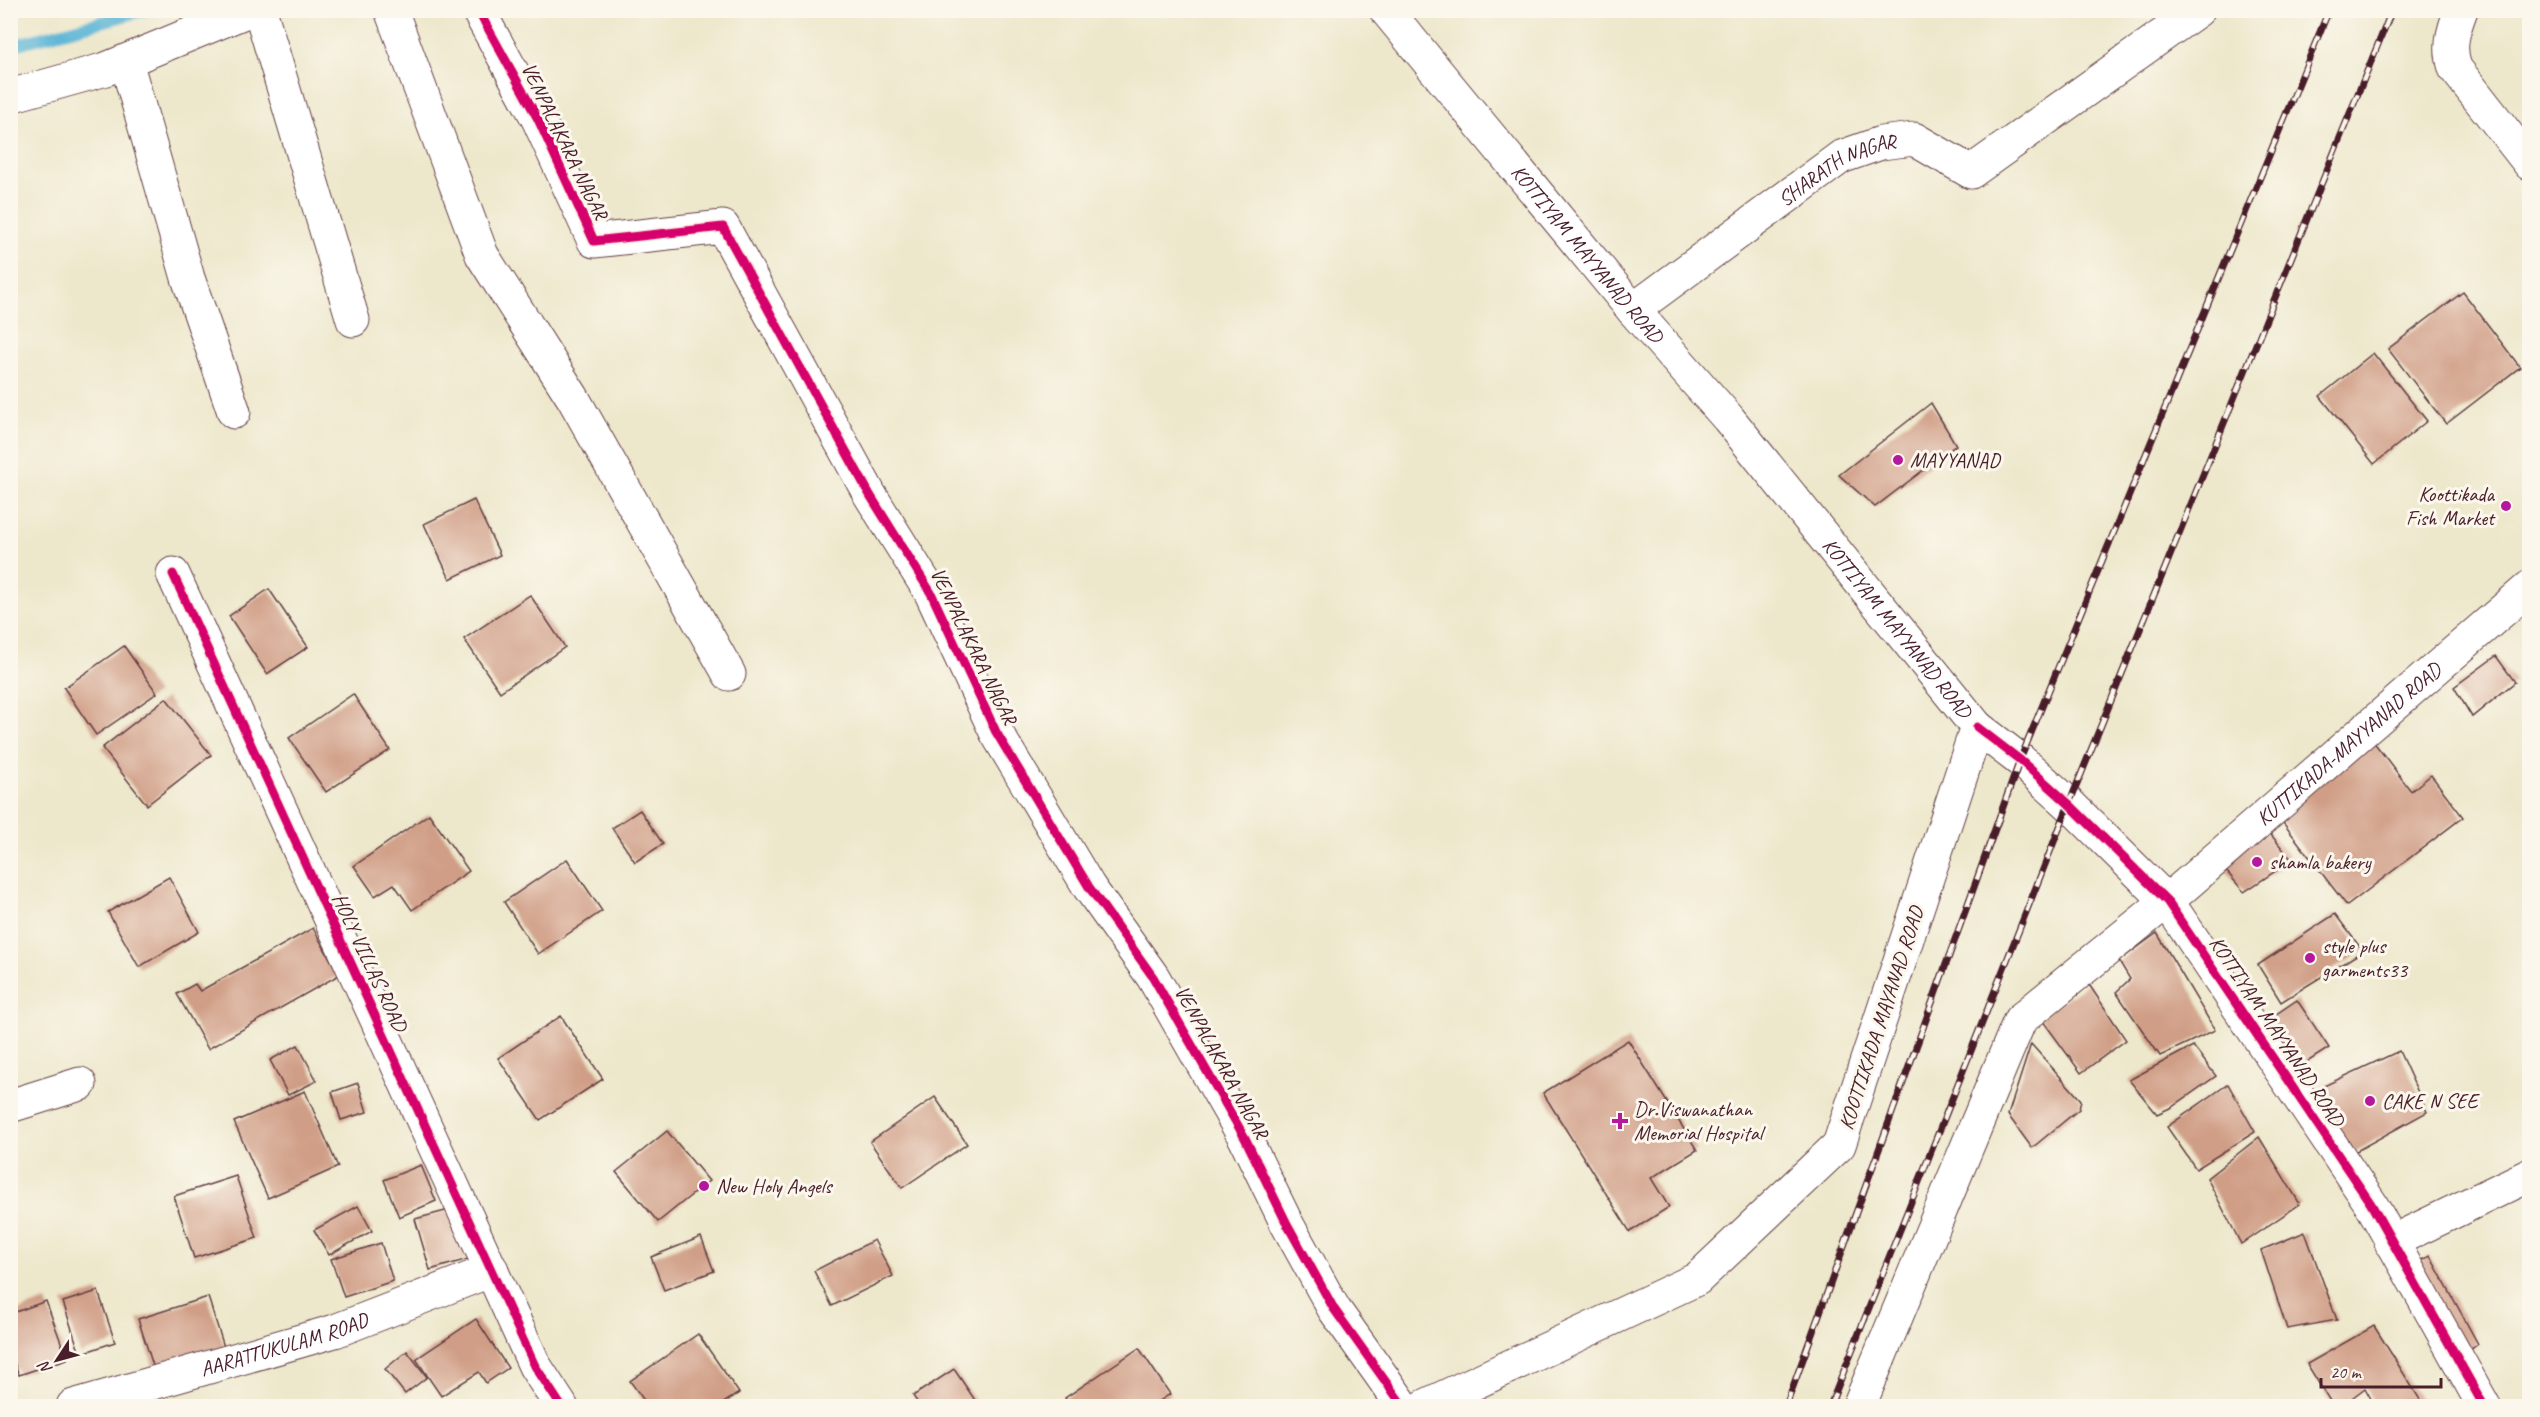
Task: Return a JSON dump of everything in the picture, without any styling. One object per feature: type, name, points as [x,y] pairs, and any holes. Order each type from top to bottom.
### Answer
[{"type":"street","points":[[10,96],[126,61],[249,10]]},
{"type":"street","points":[[260,10],[353,320]]},
{"type":"street","points":[[391,10],[482,255],[573,399],[729,674]]},
{"type":"street","name":"VENPALAKARA NAGAR","points":[[478,10],[538,119],[594,241],[723,226],[870,495],[931,593],[996,732],[1089,886],[1153,977],[1245,1138],[1287,1224],[1334,1309],[1403,1407]]},
{"type":"street","name":"KOTTIYAM MAYYANAD ROAD","points":[[1386,10],[1634,310],[1728,418],[1977,727],[2020,760],[2069,804],[2167,900],[2371,1204],[2484,1407]]},
{"type":"street","name":"SHARATH NAGAR","points":[[1634,310],[1841,158],[1881,142],[1914,139],[1971,172],[2198,10]]},
{"type":"street","points":[[2461,10],[2453,32],[2450,53],[2455,68],[2529,164]]},
{"type":"street","points":[[126,61],[188,278],[234,412]]},
{"type":"street","name":"HOLY VILLAS ROAD","points":[[173,574],[535,1366],[561,1407]]},
{"type":"street","name":"KUTTIKADA-MAYYANAD ROAD","points":[[1859,1407],[2020,1020],[2167,900],[2529,587]]},
{"type":"street","name":"KOOTTIKADA MAYANAD ROAD","points":[[1425,1407],[1697,1278],[1839,1145],[1977,727]]},
{"type":"street","points":[[10,1106],[80,1084]]},
{"type":"street","points":[[2391,1242],[2529,1175]]},
{"type":"street","name":"AARATTUKULAM ROAD","points":[[73,1407],[335,1331],[492,1270]]},
{"type":"building","points":[[2463,292],[2520,367],[2446,424],[2388,349]]},
{"type":"building","points":[[2373,353],[2427,421],[2374,464],[2320,396]]},
{"type":"building","name":"MAYYANAD","points":[[1931,403],[1956,445],[1875,507],[1839,475]]},
{"type":"building","points":[[474,500],[500,555],[450,579],[424,524]]},
{"type":"building","points":[[269,589],[308,647],[267,674],[229,616]]},
{"type":"building","points":[[530,595],[565,647],[500,692],[464,639]]},
{"type":"building","points":[[124,646],[157,693],[96,735],[64,688]]},
{"type":"building","points":[[2496,656],[2515,682],[2472,717],[2454,687]]},
{"type":"building","points":[[353,694],[390,750],[326,792],[289,738]]},
{"type":"building","points":[[166,698],[211,755],[147,805],[102,748]]},
{"type":"building","points":[[2370,737],[2411,791],[2431,775],[2463,817],[2347,906],[2274,811]]},
{"type":"building","points":[[640,810],[663,844],[635,862],[612,828]]},
{"type":"building","points":[[429,814],[469,871],[412,910],[394,884],[375,896],[354,866]]},
{"type":"building","name":"shamla bakery","points":[[2267,830],[2292,860],[2244,892],[2221,865]]},
{"type":"building","points":[[567,859],[602,911],[538,954],[504,902]]},
{"type":"building","points":[[169,877],[199,932],[139,967],[108,912]]},
{"type":"building","name":"style plus garments33","points":[[2335,914],[2363,951],[2281,1002],[2258,965]]},
{"type":"building","points":[[313,928],[339,975],[208,1049],[177,994],[195,984],[200,991]]},
{"type":"building","points":[[2157,933],[2215,1030],[2160,1056],[2116,992],[2130,979],[2119,961]]},
{"type":"building","points":[[2088,983],[2126,1040],[2081,1073],[2040,1017]]},
{"type":"building","points":[[2297,1000],[2329,1048],[2301,1066],[2269,1019]]},
{"type":"building","points":[[561,1016],[603,1079],[540,1120],[498,1058]]},
{"type":"building","name":"Dr.Viswanathan Memorial Hospital","points":[[1628,1040],[1697,1150],[1651,1178],[1669,1207],[1630,1232],[1543,1093]]},
{"type":"building","points":[[2031,1044],[2081,1100],[2079,1109],[2032,1148],[2008,1115]]},
{"type":"building","points":[[298,1045],[317,1081],[288,1095],[270,1060]]},
{"type":"building","points":[[2193,1046],[2216,1076],[2172,1107],[2157,1114],[2129,1080]]},
{"type":"building","name":"CAKE N SEE","points":[[2399,1051],[2427,1112],[2351,1154],[2313,1091]]},
{"type":"building","points":[[358,1083],[367,1112],[341,1120],[332,1092]]},
{"type":"building","points":[[2228,1084],[2255,1132],[2196,1169],[2167,1127]]},
{"type":"building","points":[[305,1091],[338,1167],[268,1198],[234,1122]]},
{"type":"building","points":[[935,1097],[967,1144],[902,1188],[870,1142]]},
{"type":"building","points":[[667,1131],[709,1181],[658,1222],[616,1172]]},
{"type":"building","points":[[2259,1137],[2300,1204],[2241,1244],[2207,1178]]},
{"type":"building","points":[[421,1165],[436,1201],[399,1217],[384,1180]]},
{"type":"building","points":[[236,1176],[257,1238],[194,1258],[174,1196]]},
{"type":"building","points":[[468,1205],[482,1255],[430,1270],[415,1219]]},
{"type":"building","points":[[358,1206],[372,1231],[329,1255],[314,1230]]},
{"type":"building","points":[[2305,1232],[2337,1320],[2287,1329],[2261,1250]]},
{"type":"building","points":[[701,1237],[714,1271],[664,1290],[651,1257]]},
{"type":"building","points":[[874,1240],[893,1276],[832,1306],[814,1271]]},
{"type":"building","points":[[381,1243],[393,1281],[344,1297],[331,1259]]},
{"type":"building","points":[[2430,1256],[2478,1344],[2462,1356],[2411,1265]]},
{"type":"building","points":[[98,1291],[115,1342],[80,1354],[63,1302]]},
{"type":"building","points":[[208,1297],[226,1353],[156,1375],[138,1319]]},
{"type":"building","points":[[46,1301],[67,1359],[19,1375],[10,1352],[10,1314]]},
{"type":"building","points":[[476,1319],[508,1368],[486,1383],[479,1372],[441,1396],[416,1359]]},
{"type":"building","points":[[2374,1326],[2424,1406],[2375,1406],[2365,1388],[2341,1406],[2333,1406],[2307,1364]]},
{"type":"building","points":[[698,1334],[739,1393],[719,1406],[648,1406],[630,1381]]},
{"type":"building","points":[[1139,1348],[1170,1394],[1152,1406],[1071,1406],[1065,1398]]},
{"type":"building","points":[[407,1351],[427,1377],[405,1394],[385,1369]]},
{"type":"building","points":[[954,1369],[979,1406],[920,1406],[913,1396]]},
{"type":"waterway","points":[[10,46],[146,10]]},
{"type":"railway","points":[[1786,1406],[2020,760],[2329,10]]},
{"type":"railway","points":[[1830,1406],[2069,804],[2392,10]]},
{"type":"cycle path","points":[[478,10],[538,119],[594,241],[723,227],[870,495],[931,593],[996,732],[1089,887],[1153,977],[1245,1138],[1287,1224],[1334,1309],[1403,1406]]},
{"type":"cycle path","points":[[173,574],[535,1366],[561,1406]]},
{"type":"cycle path","points":[[1977,727],[2020,760],[2069,804],[2167,901],[2371,1204],[2484,1406]]},
{"type":"place","name":"MAYYANAD","points":[[1898,460]]},
{"type":"place","name":"Koottikada Fish Market","points":[[2506,506]]},
{"type":"place","name":"shamla bakery","points":[[2257,862]]},
{"type":"place","name":"style plus garments33","points":[[2310,958]]},
{"type":"place","name":"CAKE N SEE","points":[[2370,1101]]},
{"type":"place","name":"Dr.Viswanathan Memorial Hospital","points":[[1620,1121]]},
{"type":"place","name":"New Holy Angels","points":[[704,1186]]}]
